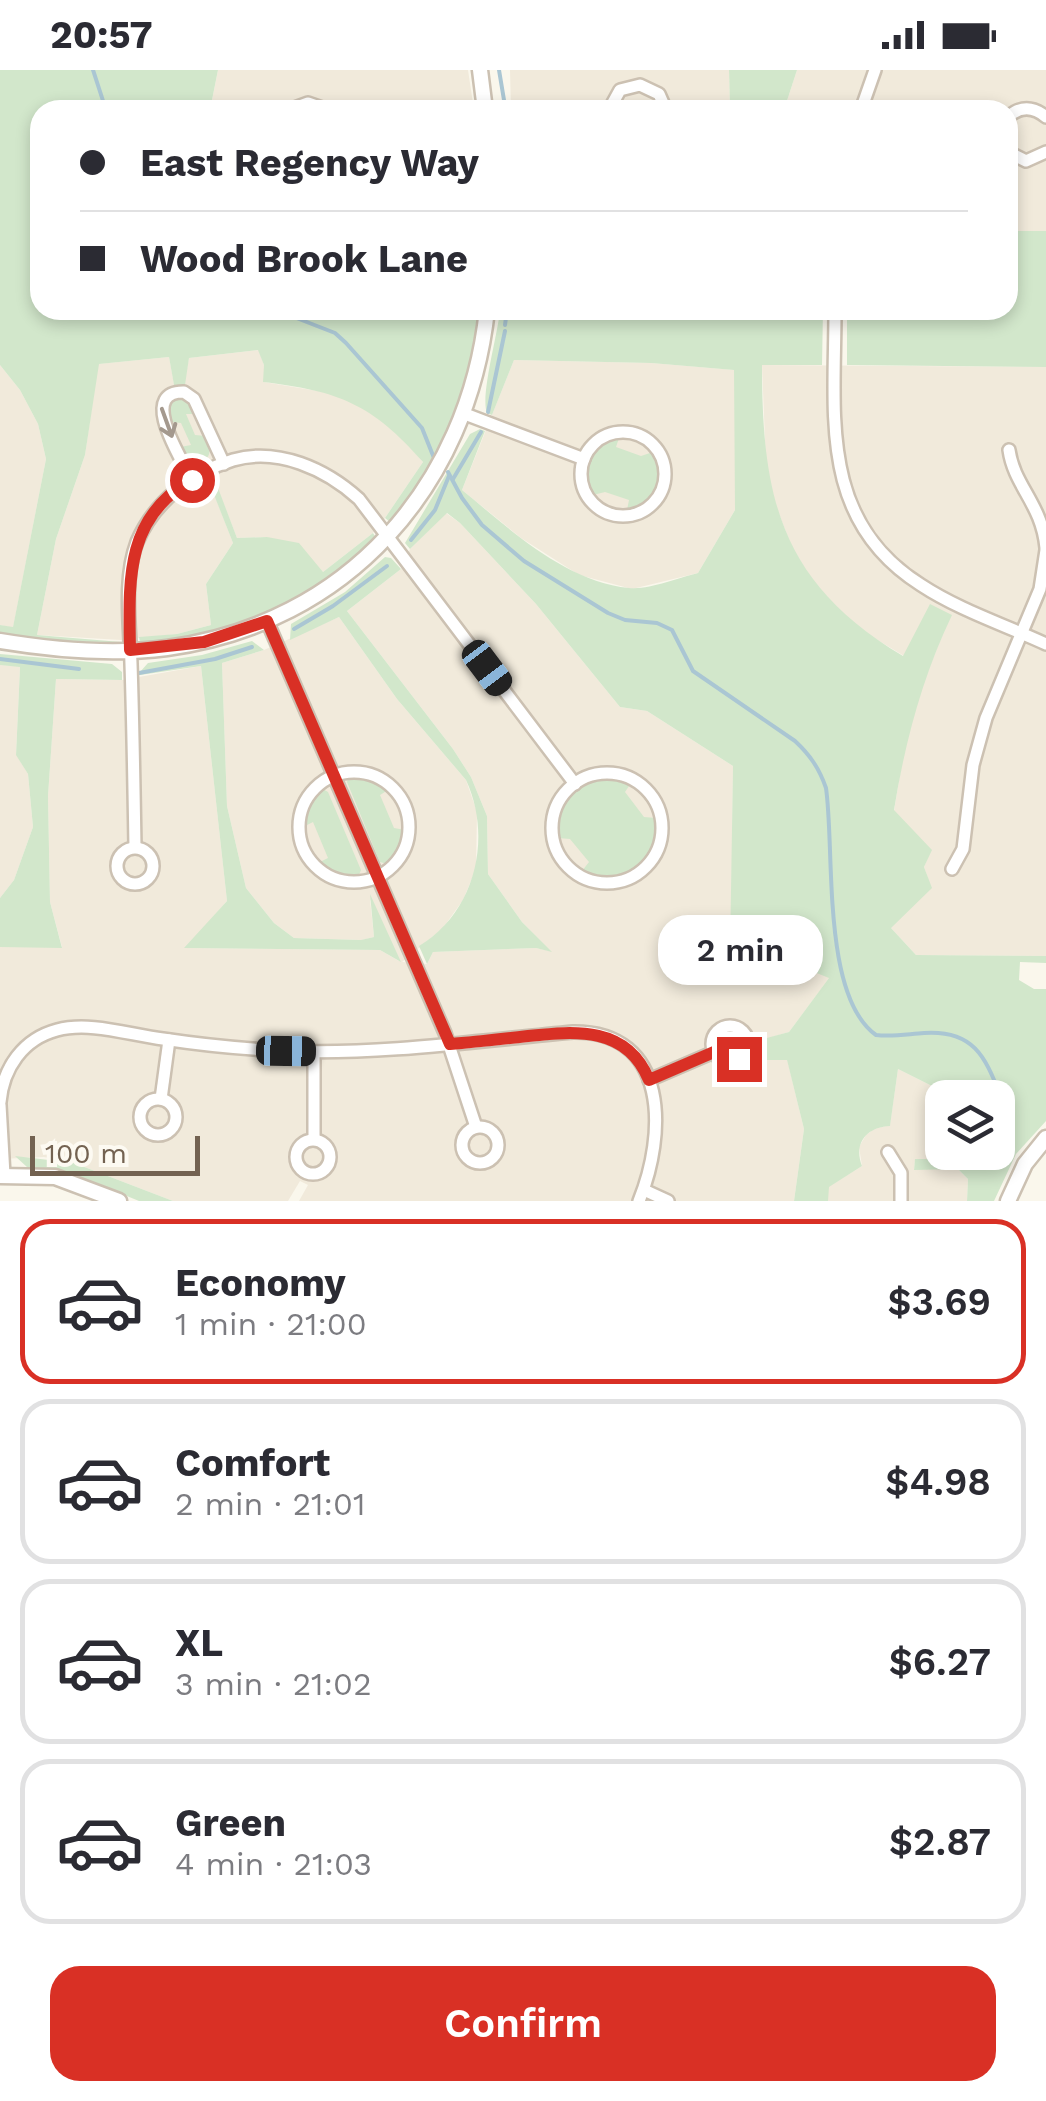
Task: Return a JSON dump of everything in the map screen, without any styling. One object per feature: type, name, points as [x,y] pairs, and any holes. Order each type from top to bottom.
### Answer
[{"type":"street","points":[[480,70],[484,100]]},
{"type":"street","points":[[864,100],[875,70]]},
{"type":"street","points":[[612,100],[620,90],[640,85],[659,94],[662,100]]},
{"type":"street","points":[[1018,112],[1025,108],[1046,117]]},
{"type":"street","points":[[1018,158],[1026,161],[1046,152]]},
{"type":"street","points":[[0,640],[51,648],[130,650],[204,642],[267,621],[335,583],[388,536],[436,474],[465,414],[486,320]]},
{"type":"street","points":[[835,320],[836,451],[847,496],[862,525],[892,563],[921,586],[1046,644]]},
{"type":"street","points":[[192,480],[163,418],[162,406],[171,394],[184,392],[194,399],[224,464]]},
{"type":"street","points":[[465,414],[584,459]]},
{"type":"street","points":[[621,432],[641,436],[660,455],[665,474],[662,488],[651,505],[639,512],[606,512],[586,492],[582,480],[584,459],[596,442],[608,435],[621,432]]},
{"type":"street","points":[[952,869],[965,840],[980,734],[1040,590],[1046,549],[1038,511],[1014,472],[1009,450]]},
{"type":"street","points":[[135,848],[130,572],[136,546],[163,501],[192,480],[240,458],[268,457],[312,468],[354,495],[575,784]]},
{"type":"street","points":[[267,621],[450,1044],[476,1128]]},
{"type":"street","points":[[351,771],[374,775],[396,790],[406,807],[408,844],[395,864],[376,877],[353,882],[334,879],[319,870],[304,849],[298,824],[303,803],[315,786],[332,776],[351,771]]},
{"type":"street","points":[[612,773],[633,780],[650,794],[659,808],[662,830],[657,851],[644,869],[625,880],[604,883],[583,877],[566,864],[555,846],[553,820],[560,800],[575,784],[595,774],[612,773]]},
{"type":"street","points":[[119,1201],[65,1180],[2,1175],[2,1084],[14,1060],[28,1045],[52,1032],[87,1028],[169,1040],[314,1052],[573,1032],[596,1034],[626,1048],[642,1065],[649,1080],[655,1099],[656,1127],[652,1162],[641,1196],[668,1201]]},
{"type":"street","points":[[160,1099],[169,1040]]},
{"type":"street","points":[[314,1052],[314,1139]]},
{"type":"street","points":[[649,1080],[714,1052]]},
{"type":"street","points":[[1008,1201],[1024,1164],[1046,1138]]},
{"type":"street","points":[[888,1152],[901,1173],[901,1201]]},
{"type":"shaded area","points":[[218,70],[468,70],[472,100],[212,100]]},
{"type":"shaded area","points":[[510,70],[729,70],[730,100],[511,100]]},
{"type":"shaded area","points":[[797,70],[1046,70],[1046,231],[1018,231],[1018,100],[787,100]]},
{"type":"shaded area","points":[[259,350],[264,382],[330,393],[359,405],[395,430],[423,462],[385,518],[373,533],[323,572],[267,537],[237,538],[214,480],[210,483],[233,543],[206,584],[211,625],[177,634],[121,640],[37,635],[56,539],[85,455],[98,364],[169,357],[174,384],[184,385],[189,358]]},
{"type":"shaded area","points":[[514,360],[651,363],[735,370],[735,510],[698,573],[632,589],[579,575],[521,538],[462,490]]},
{"type":"shaded area","points":[[0,365],[20,390],[38,424],[46,459],[13,628],[0,625]]},
{"type":"shaded area","points":[[762,365],[1046,367],[1046,956],[916,955],[890,927],[931,888],[924,867],[931,850],[894,811],[904,750],[923,683],[944,631],[904,656],[843,614],[811,579],[791,545],[766,466]]},
{"type":"shaded area","points":[[446,513],[536,604],[620,707],[647,711],[733,766],[731,952],[767,953],[830,977],[789,1032],[759,1041],[756,1059],[787,1059],[804,1129],[794,1201],[299,1201],[308,1185],[300,1181],[288,1201],[173,1201],[74,1163],[44,1157],[0,1159],[0,947],[62,947],[50,902],[48,796],[56,679],[122,680],[201,666],[227,901],[186,948],[380,950],[399,961],[370,899],[374,937],[362,940],[294,938],[274,923],[246,888],[227,806],[222,663],[264,650],[339,617],[397,699],[466,780],[477,812],[476,869],[463,900],[443,928],[402,962],[427,964],[433,952],[536,948],[550,951],[522,922],[488,874],[487,816],[471,777],[347,611],[401,569],[410,549]]},
{"type":"shaded area","points":[[0,665],[20,666],[16,754],[28,774],[33,827],[14,880],[0,898]]},
{"type":"shaded area","points":[[898,1069],[925,1082],[925,1160],[915,1160],[914,1169],[959,1170],[968,1179],[967,1201],[828,1201],[828,1187],[862,1166],[859,1147],[866,1135],[890,1125]]},
{"type":"green space","points":[[0,70],[218,70],[212,100],[30,100],[30,320],[478,320],[469,368],[451,423],[426,475],[390,522],[385,518],[423,462],[387,426],[352,404],[313,390],[263,382],[264,365],[258,350],[189,358],[185,385],[174,385],[169,357],[99,364],[85,455],[56,539],[37,635],[121,642],[69,642],[0,633],[0,625],[13,627],[46,459],[38,424],[20,390],[0,365]]},
{"type":"green space","points":[[729,70],[797,70],[787,100],[730,100]]},
{"type":"green space","points":[[1018,231],[1046,231],[1046,367],[847,365],[847,320],[1018,320]]},
{"type":"green space","points":[[498,320],[823,320],[822,365],[762,365],[767,457],[774,497],[805,567],[829,599],[903,656],[930,604],[952,615],[916,711],[894,810],[932,850],[924,867],[932,888],[891,928],[916,955],[1046,956],[1046,963],[1020,962],[1019,980],[1034,989],[1046,989],[1046,1121],[1015,1156],[1015,1080],[925,1082],[898,1069],[890,1126],[875,1129],[864,1138],[859,1150],[862,1166],[829,1187],[828,1201],[794,1201],[804,1129],[787,1060],[756,1060],[759,1040],[789,1032],[829,978],[767,953],[730,952],[733,766],[647,711],[620,707],[536,604],[447,513],[410,549],[405,543],[470,434],[480,429],[485,431],[462,490],[540,551],[582,575],[629,588],[698,573],[735,510],[734,370],[651,363],[514,360],[492,415],[485,405]]},
{"type":"green space","points":[[179,396],[194,408],[195,414],[186,414],[195,435],[206,436],[208,441],[209,455],[203,461],[192,462],[180,447],[191,445],[181,423],[170,422],[167,403]]},
{"type":"green space","points":[[617,437],[616,447],[641,456],[653,452],[659,471],[652,496],[646,503],[627,510],[629,500],[605,492],[593,495],[586,477],[593,453]]},
{"type":"green space","points":[[215,480],[237,538],[267,537],[299,543],[323,572],[373,533],[376,538],[325,579],[268,613],[206,635],[140,642],[139,637],[177,634],[211,625],[206,584],[233,543],[209,482]]},
{"type":"green space","points":[[385,557],[401,569],[347,611],[471,777],[487,816],[488,874],[522,922],[552,952],[536,948],[433,952],[427,964],[419,946],[454,914],[474,872],[478,826],[466,780],[397,699],[339,617],[290,640],[291,624],[345,592]]},
{"type":"green space","points":[[252,641],[264,650],[222,663],[227,806],[246,888],[274,923],[294,938],[374,937],[370,894],[401,962],[380,950],[184,948],[227,901],[201,666],[140,672],[148,663],[202,655]]},
{"type":"green space","points":[[0,654],[112,664],[122,672],[122,680],[56,679],[48,796],[50,902],[62,948],[0,947],[0,898],[14,880],[33,827],[28,774],[16,755],[20,667],[0,665]]},
{"type":"green space","points":[[349,777],[367,777],[388,790],[380,795],[394,828],[405,833],[398,852],[387,864],[380,862],[347,782]]},
{"type":"green space","points":[[605,777],[631,783],[625,792],[644,817],[656,818],[657,833],[647,859],[637,868],[611,877],[582,871],[589,862],[570,839],[558,838],[557,826],[567,797],[583,784]]},
{"type":"green space","points":[[321,788],[328,792],[361,870],[358,877],[338,874],[320,862],[328,858],[313,822],[305,826],[303,816]]},
{"type":"green space","points":[[15,1156],[74,1163],[173,1201],[139,1201],[76,1175],[27,1167]]},
{"type":"green space","points":[[915,1159],[925,1159],[925,1170],[914,1170]]},
{"type":"green space","points":[[959,1170],[1009,1170],[994,1201],[967,1201],[968,1179]]},
{"type":"waterway","points":[[93,70],[103,100]]},
{"type":"waterway","points":[[499,70],[504,100]]},
{"type":"waterway","points":[[302,320],[335,333],[346,343],[422,428],[434,458]]},
{"type":"waterway","points":[[505,325],[506,320]]},
{"type":"waterway","points":[[488,412],[505,331]]},
{"type":"waterway","points":[[453,479],[481,432]]},
{"type":"waterway","points":[[448,472],[482,525],[524,561],[608,613],[672,630],[693,671],[805,751],[826,788],[838,956],[858,1016],[876,1035],[944,1033],[959,1038],[981,1055],[994,1080]]},
{"type":"waterway","points":[[411,540],[435,510],[449,476]]},
{"type":"waterway","points":[[294,629],[387,566]]},
{"type":"waterway","points":[[139,673],[215,659],[252,647]]},
{"type":"waterway","points":[[0,659],[79,669]]},
{"type":"route","points":[[192,480],[163,501],[136,546],[130,572],[130,650],[204,642],[267,621],[450,1044],[573,1032],[596,1034],[626,1048],[642,1065],[649,1080],[714,1052],[727,1062],[739,1059]]}]
